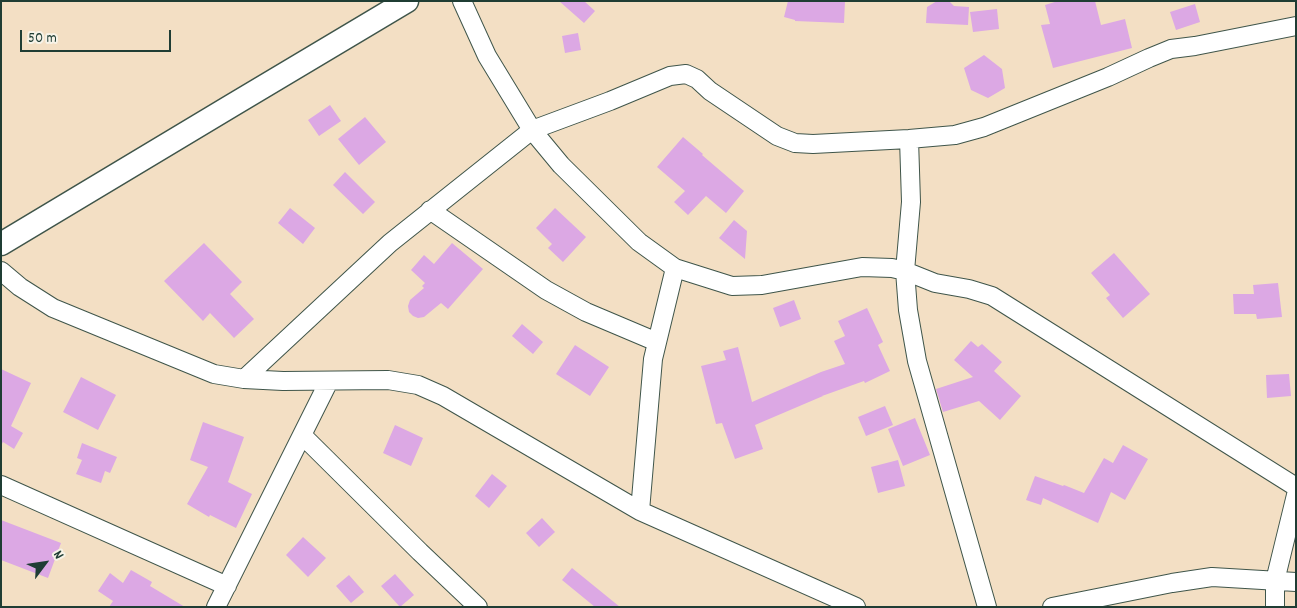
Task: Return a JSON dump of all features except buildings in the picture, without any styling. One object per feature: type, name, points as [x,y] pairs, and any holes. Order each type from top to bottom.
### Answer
[{"type":"street","points":[[1,244],[407,1]]},
{"type":"street","points":[[462,1],[487,56],[532,130],[562,165],[640,242],[675,268],[732,286],[762,285],[862,267],[892,268],[935,283],[969,289],[992,296],[1296,487]]},
{"type":"street","points":[[244,379],[390,242],[532,130],[670,76],[686,74],[697,79],[710,91],[777,136],[795,143],[813,144],[909,139],[955,135],[984,127],[1108,77],[1171,49],[1296,26]]},
{"type":"street","points":[[909,139],[911,202],[905,271],[908,310],[917,361],[988,607]]},
{"type":"street","points":[[430,210],[546,290],[586,312],[657,342]]},
{"type":"street","points":[[640,511],[653,359],[675,268]]},
{"type":"street","points":[[1,271],[20,288],[52,308],[214,374],[244,379],[283,381],[388,380],[418,385],[443,396],[640,511],[856,607]]},
{"type":"street","points":[[216,607],[329,381]]},
{"type":"street","points":[[302,435],[478,607]]},
{"type":"street","points":[[1,485],[227,586]]},
{"type":"street","points":[[1275,607],[1275,581],[1296,495]]},
{"type":"street","points":[[1052,607],[1212,577],[1296,582]]}]
